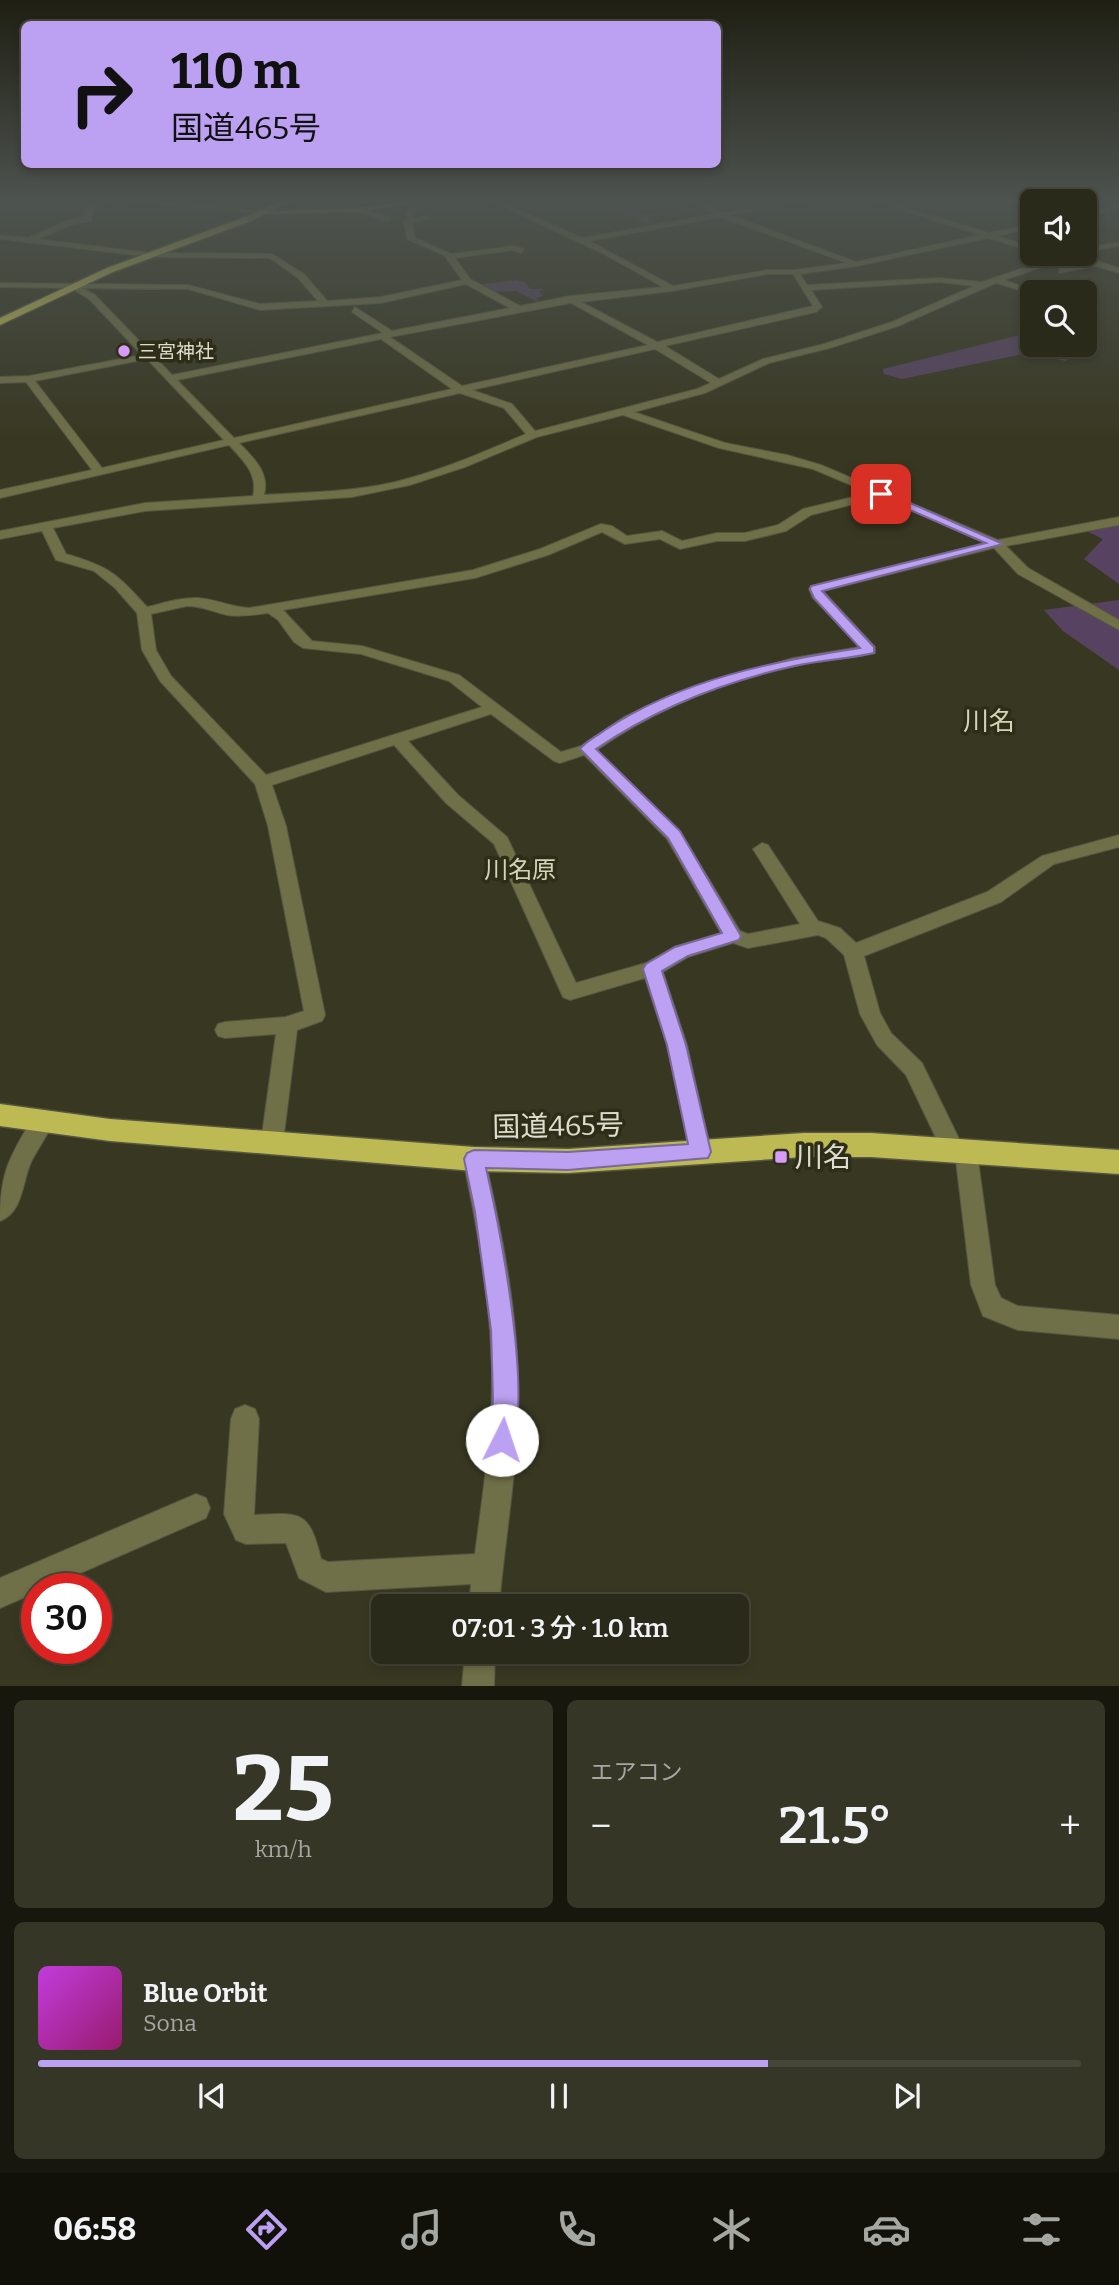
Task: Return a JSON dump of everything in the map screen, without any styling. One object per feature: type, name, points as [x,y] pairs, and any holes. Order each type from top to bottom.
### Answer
[{"type":"highway","points":[[0,322],[93,280]]},
{"type":"highway","name":"国道465号","points":[[0,1115],[110,1130],[474,1159],[568,1161],[804,1145],[871,1145],[1119,1162]]},
{"type":"street","points":[[304,280],[324,303]]},
{"type":"street","points":[[659,280],[672,289]]},
{"type":"street","points":[[170,378],[517,308],[570,299],[672,289],[725,280]]},
{"type":"street","points":[[0,494],[813,310],[818,307],[801,280]]},
{"type":"street","points":[[806,287],[838,289],[927,280]]},
{"type":"street","points":[[953,280],[983,285]]},
{"type":"street","points":[[0,535],[145,507],[352,493],[399,484],[461,465],[533,435],[684,396],[766,361],[827,346],[919,316],[983,285],[1001,280]]},
{"type":"street","points":[[0,286],[188,287],[260,307],[381,300],[467,281],[517,308]]},
{"type":"street","points":[[997,281],[1020,288]]},
{"type":"street","points":[[73,288],[92,297],[254,464],[261,485],[258,498]]},
{"type":"street","points":[[570,299],[696,367],[717,382]]},
{"type":"street","points":[[355,310],[459,388],[508,406],[533,435]]},
{"type":"street","points":[[0,380],[29,379],[150,356]]},
{"type":"street","points":[[29,379],[98,470]]},
{"type":"street","points":[[622,411],[723,446],[787,458],[817,467],[997,544],[1023,571],[1119,626]]},
{"type":"street","points":[[144,612],[187,602],[201,602],[229,611],[249,612],[475,574],[544,552],[601,528],[608,529],[625,540],[662,535],[680,545],[717,537],[745,537],[782,528],[807,512],[881,494]]},
{"type":"street","points":[[272,609],[283,617],[299,639],[308,645],[362,650],[454,678],[552,754],[561,758],[587,749],[629,720],[681,696],[793,662],[870,650],[818,595],[816,589],[997,544],[1119,521]]},
{"type":"street","points":[[46,526],[61,557],[99,568],[120,585],[144,612],[149,650],[164,678],[263,782],[277,826],[314,1015],[287,1025],[225,1030]]},
{"type":"street","points":[[263,782],[495,708]]},
{"type":"street","points":[[398,740],[452,799],[500,841],[570,992],[652,969],[681,952],[733,936],[748,941],[818,928],[833,933],[853,952],[870,1014],[884,1040],[914,1069],[960,1152],[983,1285],[992,1307],[1018,1318],[1119,1327]]},
{"type":"street","points":[[587,749],[674,835],[733,936]]},
{"type":"street","points":[[853,952],[994,897],[1048,860],[1119,841]]},
{"type":"street","points":[[762,849],[813,929]]},
{"type":"street","points":[[652,969],[677,1045],[700,1152]]},
{"type":"street","points":[[272,1142],[287,1025]]},
{"type":"street","points":[[0,1210],[8,1199],[20,1160],[43,1121]]},
{"type":"street","points":[[474,1159],[485,1212],[502,1330],[505,1398],[499,1483],[485,1594]]},
{"type":"street","points":[[245,1419],[237,1514],[246,1530],[293,1528],[302,1539],[309,1567],[326,1577],[487,1568]]},
{"type":"street","points":[[0,1594],[196,1508]]},
{"type":"street","points":[[478,1686],[479,1664]]},
{"type":"shaded area","points":[[516,280],[525,282],[530,289],[544,289],[539,292],[543,296],[536,298],[540,303],[516,291],[492,292],[475,285]]},
{"type":"shaded area","points":[[1020,335],[1020,355],[902,379],[884,374],[883,369]]},
{"type":"shaded area","points":[[1046,357],[1074,357],[1065,361]]},
{"type":"shaded area","points":[[1119,522],[1119,584],[1084,559],[1103,539],[1082,529]]},
{"type":"shaded area","points":[[1119,600],[1119,670],[1063,631],[1044,610]]},
{"type":"waterway","points":[[91,288],[160,289]]},
{"type":"place","name":"三宮神社","points":[[124,351]]},
{"type":"place","name":"川名","points":[[781,1157]]},
{"type":"district","name":"川名","points":[[989,721]]},
{"type":"district","name":"川名原","points":[[520,870]]},
{"type":"route","points":[[502,1440],[505,1398],[502,1330],[485,1212],[474,1159],[568,1161],[700,1152],[677,1045],[652,969],[681,952],[733,936],[674,835],[587,749],[629,720],[681,696],[793,662],[870,650],[818,595],[816,589],[997,544],[881,494]]}]
